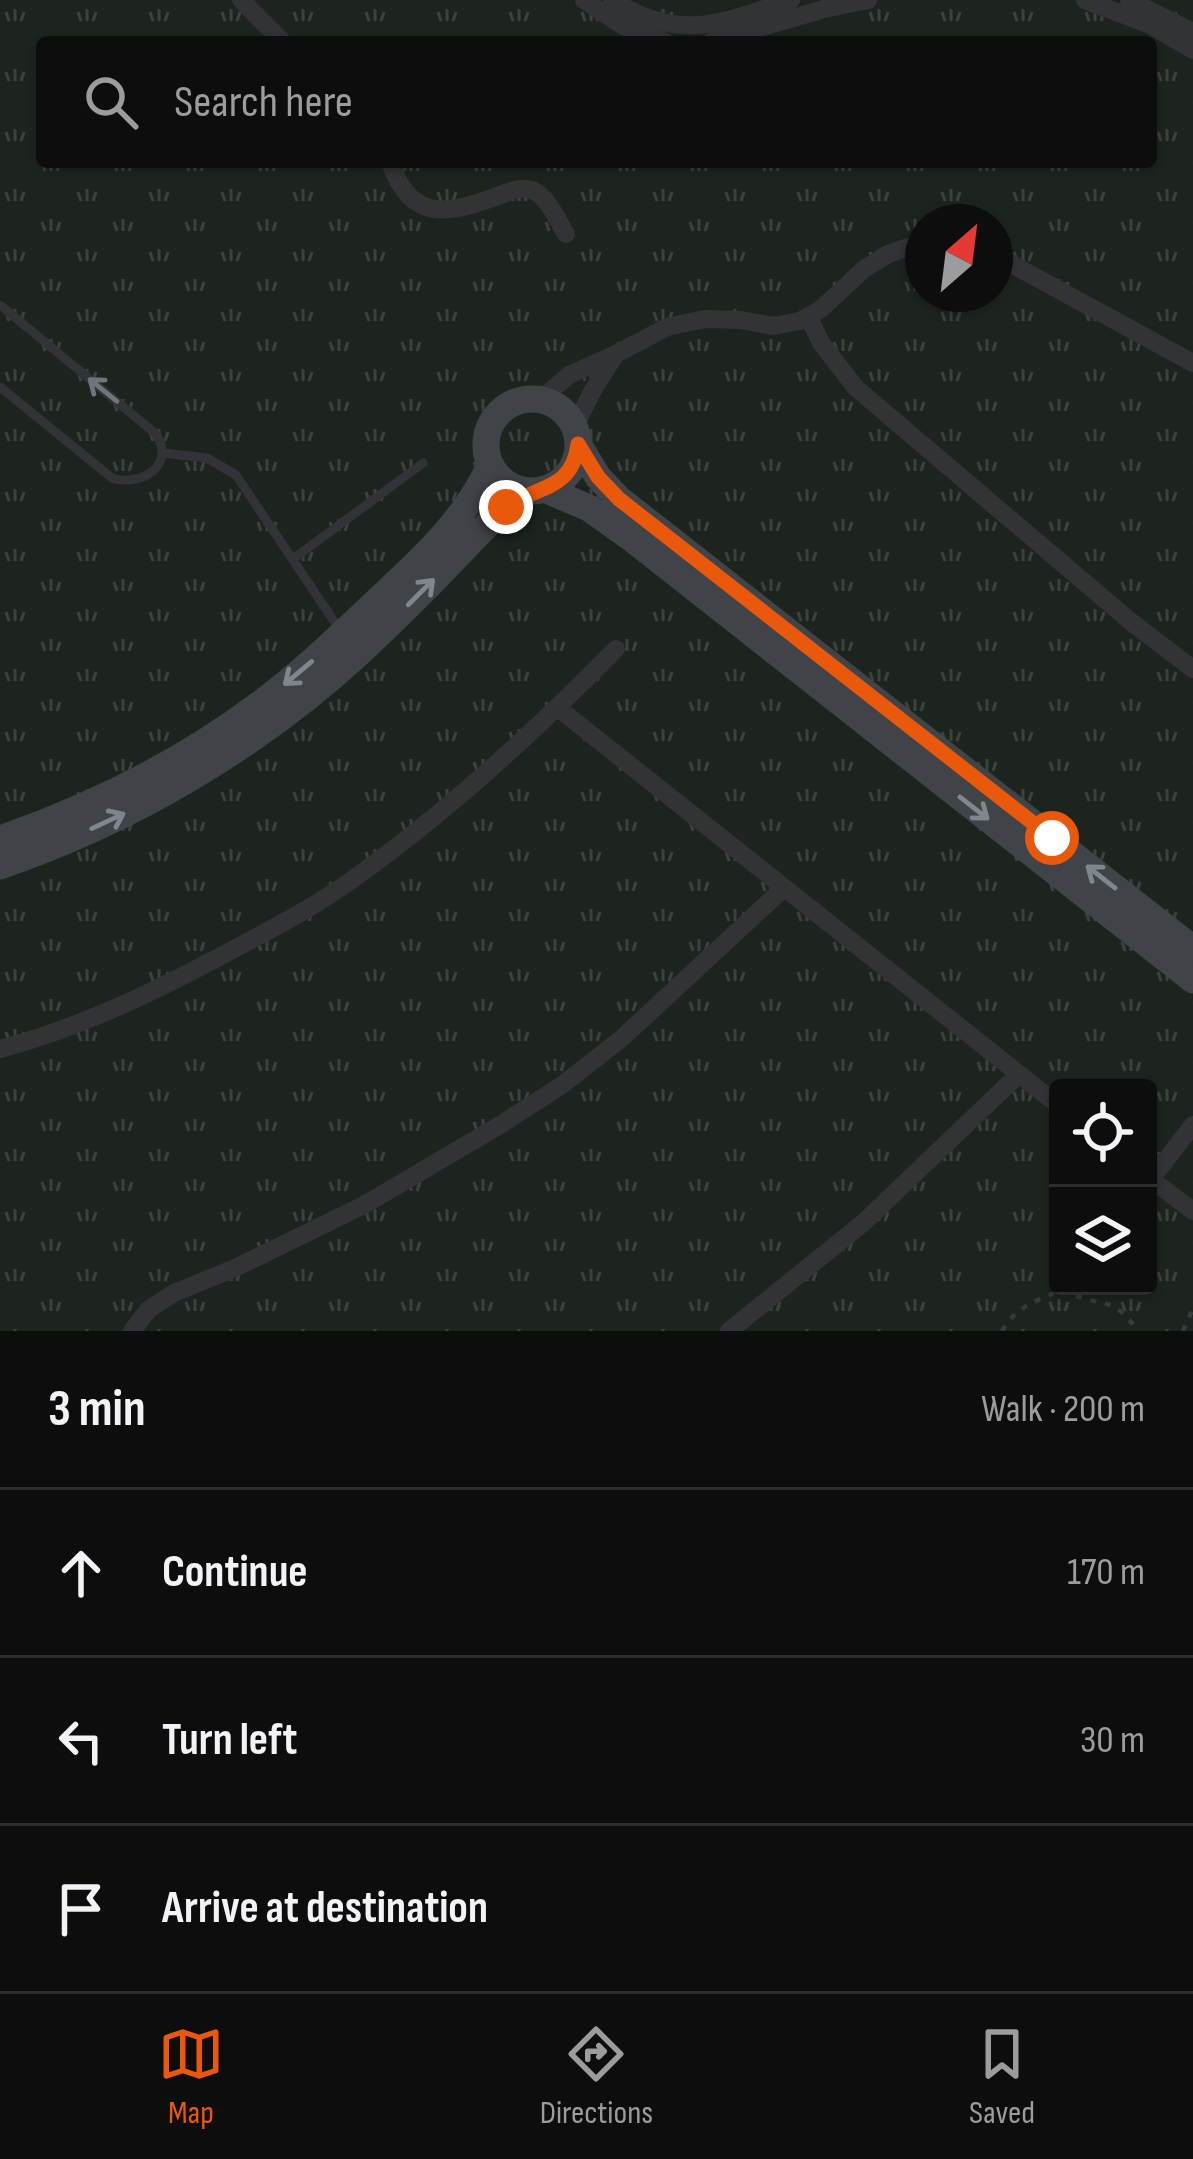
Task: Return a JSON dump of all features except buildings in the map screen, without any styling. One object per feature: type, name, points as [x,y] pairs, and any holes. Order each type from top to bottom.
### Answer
[{"type":"street","points":[[241,0],[277,36]]},
{"type":"street","points":[[584,0],[644,36]]},
{"type":"street","points":[[612,0],[644,18],[694,26],[790,0]]},
{"type":"street","points":[[732,36],[868,0]]},
{"type":"street","points":[[1085,0],[1148,24],[1193,50]]},
{"type":"street","points":[[1129,0],[1193,32]]},
{"type":"street","points":[[393,168],[404,191],[435,210],[457,210],[514,190],[529,190],[543,197],[566,234]]},
{"type":"street","points":[[540,400],[569,375],[647,335],[688,321],[723,318],[773,326],[809,316],[864,269],[905,248]]},
{"type":"street","points":[[1013,265],[1193,363]]},
{"type":"street","points":[[809,316],[837,367],[856,388],[1193,669]]},
{"type":"street","points":[[0,866],[136,807],[220,759],[358,653],[495,516],[565,478],[572,468],[576,436],[593,389],[616,354]]},
{"type":"street","points":[[0,839],[76,810],[195,748],[260,704],[343,633],[455,525],[490,466],[486,441],[494,417],[514,402],[540,400],[560,409],[598,477],[619,499],[1193,949]]},
{"type":"street","points":[[490,466],[507,484],[589,508],[631,538],[1193,980]]},
{"type":"street","points":[[0,1049],[100,1016],[159,990],[345,885],[512,751],[616,649]]},
{"type":"street","points":[[558,708],[1049,1098]]},
{"type":"street","points":[[132,1331],[149,1309],[174,1293],[364,1205],[562,1085],[622,1040],[784,888]]},
{"type":"street","points":[[729,1331],[863,1223],[1019,1074]]},
{"type":"street","points":[[1157,1169],[1193,1125]]},
{"type":"street","points":[[1157,1183],[1192,1207]]},
{"type":"lane","points":[[0,305],[156,434],[163,453],[140,480],[112,478],[0,387]]},
{"type":"lane","points":[[163,453],[207,458],[227,468],[242,483],[343,633]]},
{"type":"lane","points":[[293,559],[423,463]]},
{"type":"path","points":[[1002,1331],[1022,1306],[1049,1294]]},
{"type":"path","points":[[1076,1295],[1112,1304],[1137,1331]]},
{"type":"path","points":[[1183,1331],[1193,1308]]},
{"type":"green space","points":[[0,0],[1193,0],[1193,1331],[0,1331]]},
{"type":"route","points":[[506,507],[565,478],[578,444],[598,477],[619,499],[1052,838]]}]
